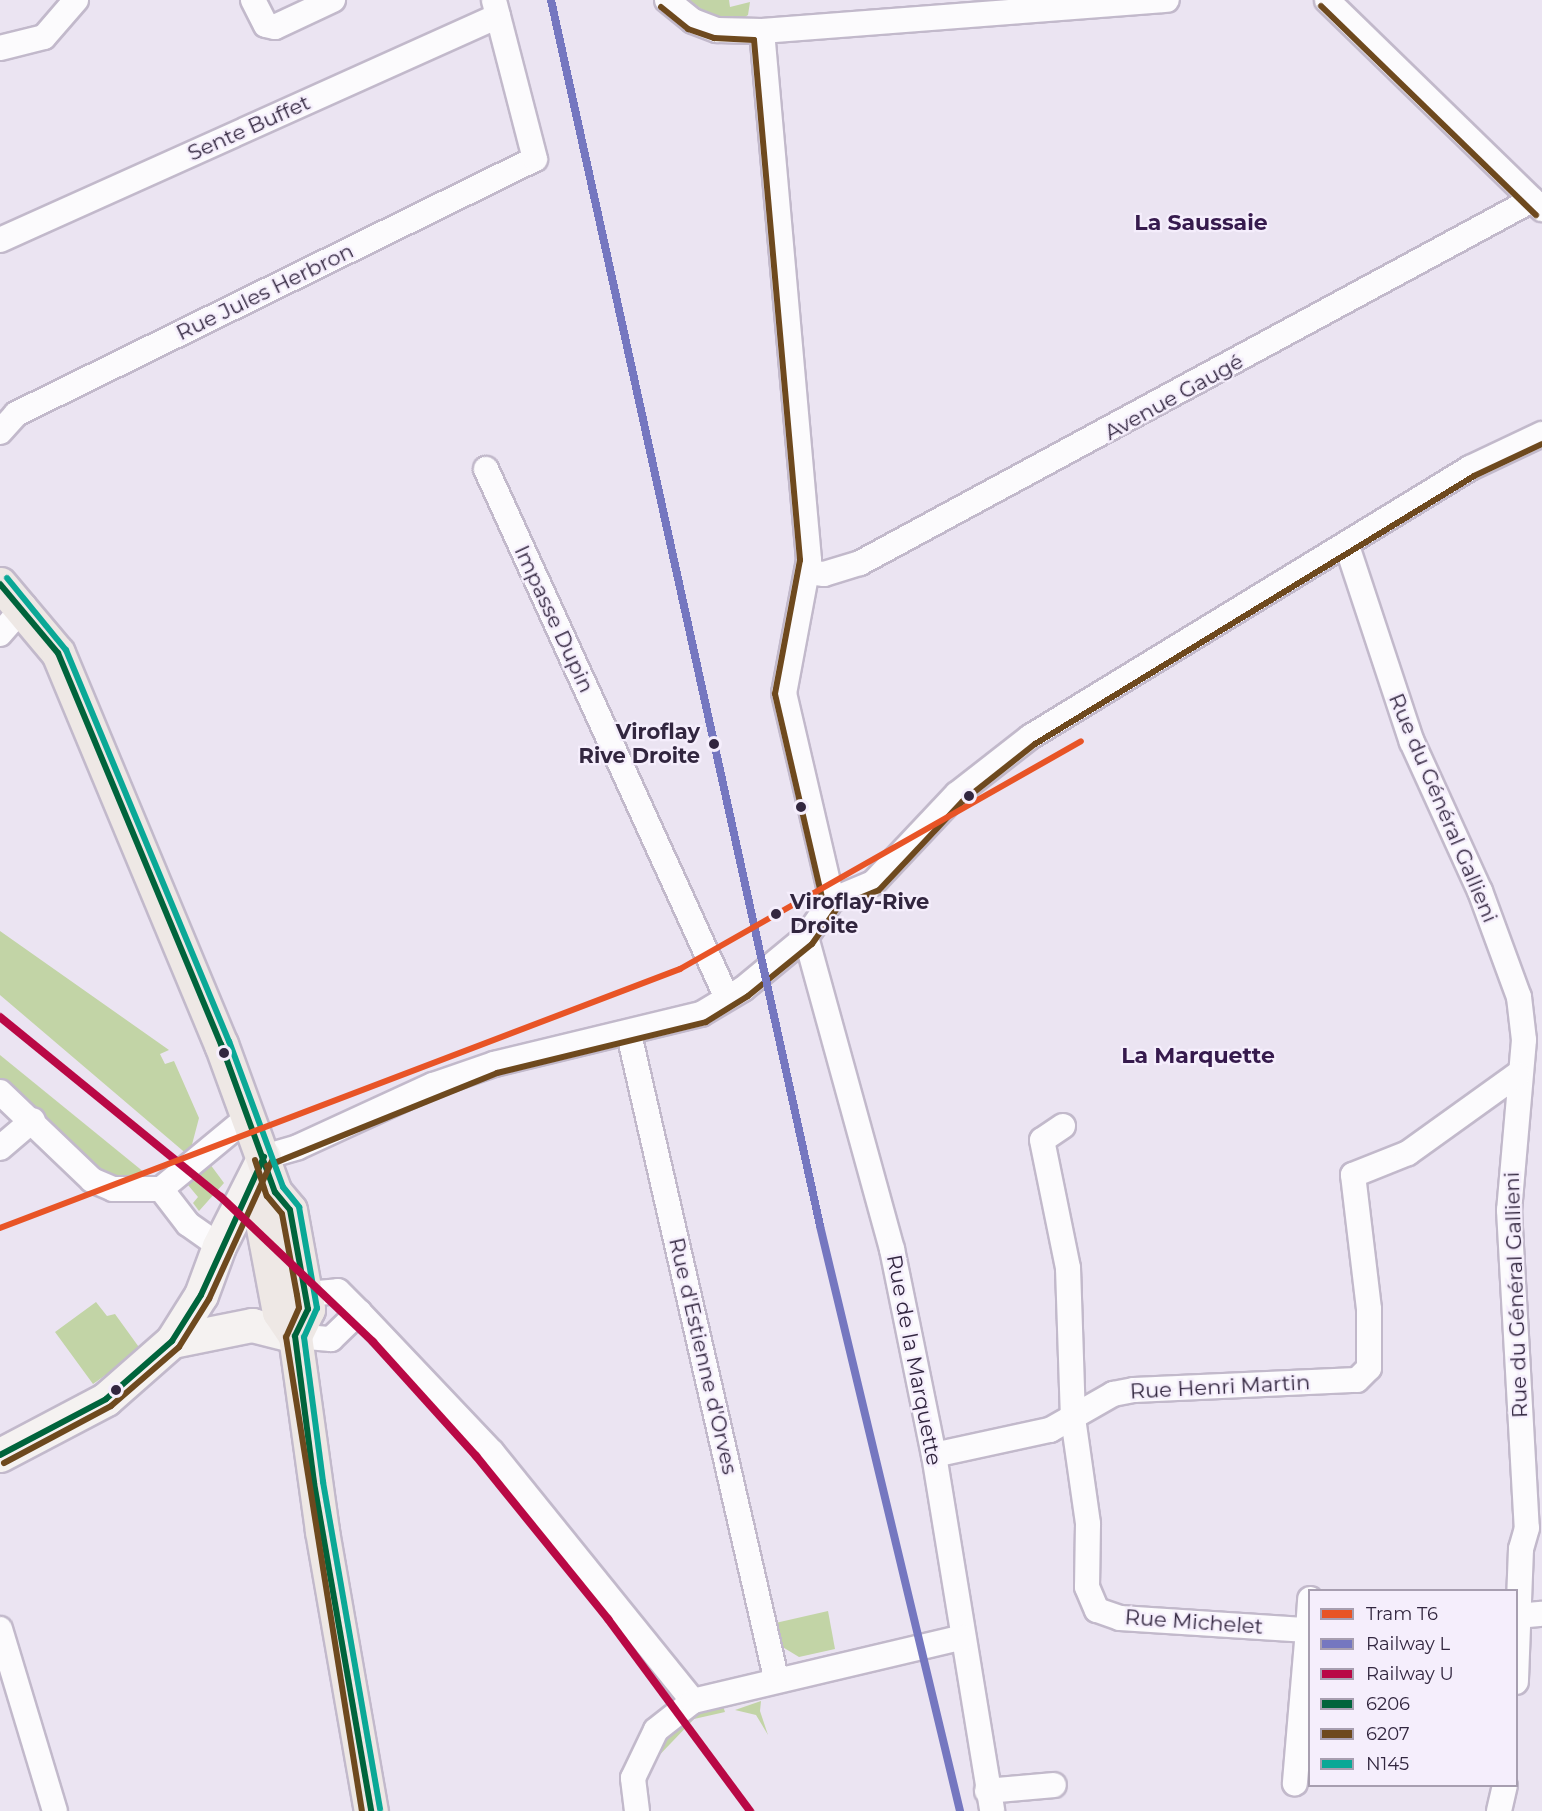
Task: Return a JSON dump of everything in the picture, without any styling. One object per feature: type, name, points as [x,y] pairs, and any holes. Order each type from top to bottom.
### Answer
[{"type":"main road","points":[[0,584],[24,606],[58,653],[248,1117],[264,1157],[274,1192],[290,1210],[308,1309],[295,1336]]},
{"type":"main road","points":[[274,1192],[261,1217],[279,1312],[295,1336],[322,1531],[371,1811]]},
{"type":"street","points":[[0,48],[44,37],[76,0]]},
{"type":"street","points":[[253,0],[266,25],[275,27],[333,0]]},
{"type":"street","points":[[667,0],[693,21],[717,30],[762,31],[1167,0]]},
{"type":"street","points":[[1327,0],[1537,205]]},
{"type":"street","name":"Rue Jules Herbron","points":[[0,432],[16,414],[535,159],[496,8]]},
{"type":"street","name":"Sente Buffet","points":[[0,240],[496,8]]},
{"type":"street","points":[[762,31],[782,209],[809,572],[786,662],[785,703],[832,900]]},
{"type":"street","name":"Avenue Gaugé","points":[[809,572],[824,574],[860,563],[1537,205]]},
{"type":"street","points":[[0,1455],[106,1399],[172,1341],[201,1295],[219,1245],[264,1157],[298,1148],[433,1085],[494,1064],[683,1020],[727,998],[806,937],[832,900],[873,883],[957,794],[1030,737],[1347,546],[1470,468],[1542,434]]},
{"type":"street","name":"Impasse Dupin","points":[[486,469],[727,998]]},
{"type":"street","name":"Rue du Général Gallieni","points":[[1347,546],[1412,742],[1480,891],[1519,997],[1524,1040],[1518,1074],[1509,1210],[1527,1528],[1518,1607]]},
{"type":"street","points":[[0,634],[24,606]]},
{"type":"street","name":"Rue de la Marquette","points":[[806,937],[886,1226],[934,1455],[989,1800]]},
{"type":"street","name":"Rue d'Estienne d'Orves","points":[[629,1034],[776,1678]]},
{"type":"street","name":"Rue Henri Martin","points":[[934,1455],[1022,1438],[1073,1418],[1113,1394],[1134,1390],[1357,1380],[1369,1368],[1369,1309],[1353,1175],[1408,1153],[1518,1074]]},
{"type":"street","points":[[0,1092],[33,1120],[92,1180],[113,1189],[161,1189],[248,1117]]},
{"type":"street","points":[[0,1148],[33,1120]]},
{"type":"street","name":"Rue Michelet","points":[[1063,1126],[1042,1140],[1068,1268],[1073,1418],[1088,1524],[1087,1587],[1097,1610],[1120,1618],[1308,1630]]},
{"type":"street","points":[[161,1189],[188,1224],[219,1245]]},
{"type":"street","points":[[306,1294],[338,1291],[359,1311],[529,1495],[693,1701]]},
{"type":"street","points":[[172,1341],[252,1325],[295,1336],[331,1339],[359,1311]]},
{"type":"street","points":[[1518,1616],[1542,1614]]},
{"type":"street","points":[[0,1629],[56,1811]]},
{"type":"street","points":[[1295,1783],[1308,1630]]},
{"type":"street","points":[[636,1811],[633,1778],[656,1730],[693,1701],[766,1686],[776,1678],[963,1637]]},
{"type":"street","points":[[989,1800],[1054,1785]]},
{"type":"street","points":[[1499,1811],[1505,1787]]},
{"type":"green space","points":[[689,0],[729,0],[730,7],[750,2],[748,15],[737,22],[718,21]]},
{"type":"green space","points":[[0,931],[169,1050],[160,1054],[165,1064],[174,1061],[199,1118],[189,1156],[0,995]]},
{"type":"green space","points":[[0,1055],[145,1173],[136,1180],[113,1180],[91,1169],[0,1079]]},
{"type":"green space","points":[[207,1160],[224,1183],[199,1211],[193,1203],[198,1197],[188,1185]]},
{"type":"green space","points":[[96,1302],[107,1316],[115,1314],[141,1350],[93,1384],[55,1332]]},
{"type":"green space","points":[[828,1611],[835,1649],[799,1657],[776,1643],[771,1624]]},
{"type":"green space","points":[[761,1701],[760,1711],[768,1735],[756,1715],[735,1710]]},
{"type":"green space","points":[[723,1706],[725,1712],[694,1719],[648,1767],[643,1795],[649,1811],[640,1796],[643,1765],[689,1711]]},
{"type":"tram line","name":"T6","points":[[0,1228],[680,969],[1081,741]]},
{"type":"rail line","name":"L","points":[[551,0],[820,1226],[960,1811]]},
{"type":"rail line","name":"U","points":[[0,1017],[221,1197],[373,1342],[476,1456],[608,1619],[750,1811]]},
{"type":"transit line","name":"6207","points":[[1321,6],[1536,215]]},
{"type":"transit line","name":"6207","points":[[661,7],[688,29],[714,38],[754,40],[800,560],[775,694],[823,902]]},
{"type":"transit line","name":"6207","points":[[267,1166],[497,1073],[706,1022],[748,996],[812,944],[838,907],[879,890],[963,801],[1035,744],[1474,476],[1542,444]]},
{"type":"transit line","name":"N145","points":[[7,578],[66,650],[229,1041],[283,1187],[299,1207],[317,1308],[304,1337],[323,1482],[380,1809]]},
{"type":"transit line","name":"6206","points":[[0,584],[58,653],[221,1044],[275,1192],[290,1210],[308,1309],[295,1336],[314,1483],[371,1811]]},
{"type":"transit line","name":"6206","points":[[0,1455],[106,1399],[172,1341],[201,1295],[264,1157]]},
{"type":"transit line","name":"6207","points":[[255,1160],[267,1196],[282,1214],[297,1295],[299,1308],[286,1337],[362,1811]]},
{"type":"transit line","name":"6207","points":[[4,1463],[111,1406],[179,1347],[209,1299],[272,1161]]},
{"type":"place","name":"Viroflay Rive Droite","points":[[714,744]]},
{"type":"place","name":"Viroflay-Rive Droite","points":[[776,914]]},
{"type":"district","name":"La Saussaie","points":[[1201,223]]},
{"type":"district","name":"La Marquette","points":[[1198,1056]]}]
